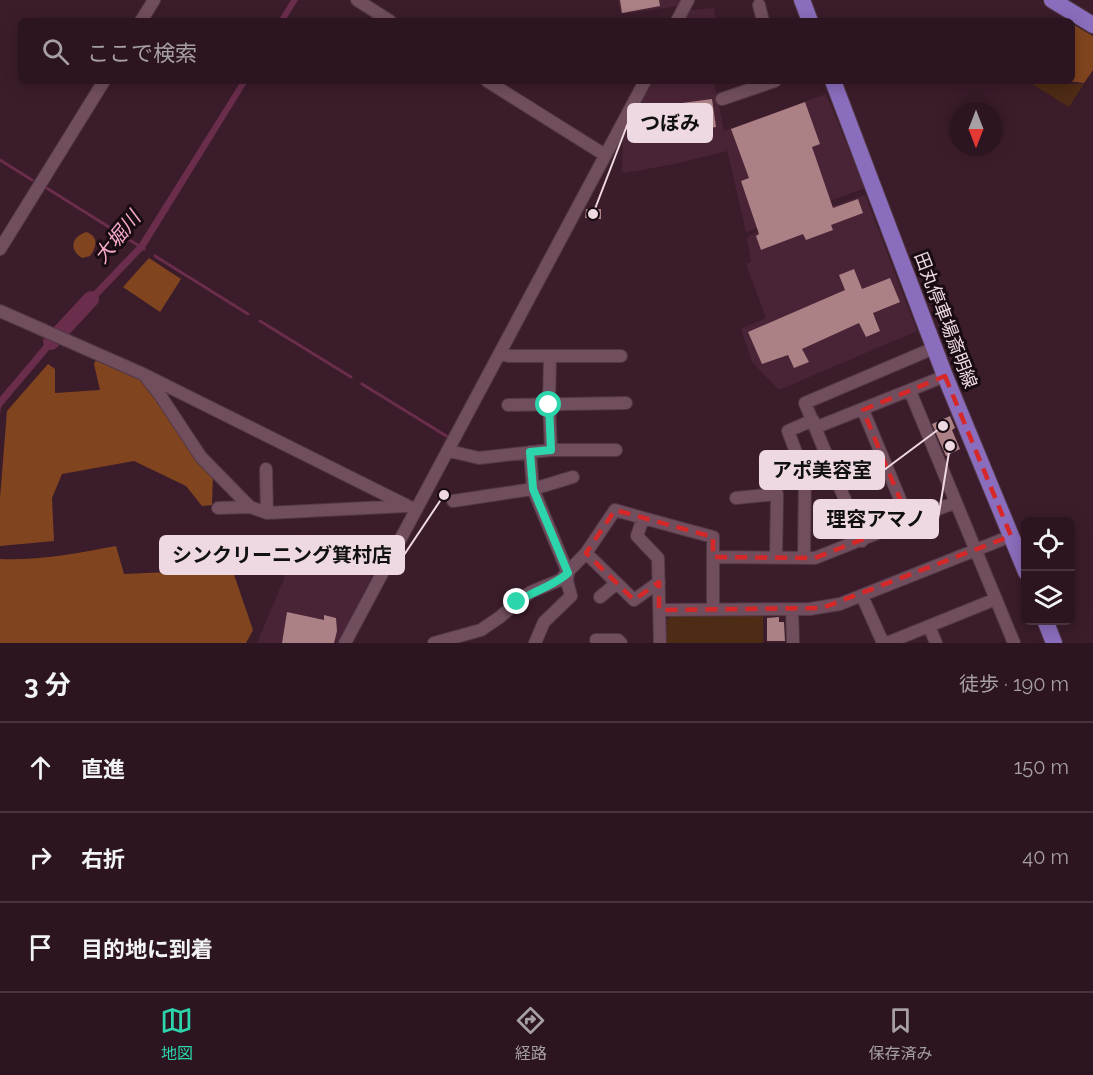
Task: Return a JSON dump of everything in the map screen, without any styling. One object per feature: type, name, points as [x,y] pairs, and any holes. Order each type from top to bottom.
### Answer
[{"type":"main road","points":[[802,0],[809,18]]},
{"type":"main road","points":[[1062,2],[1093,26]]},
{"type":"main road","name":"田丸停車場斎明線","points":[[834,84],[945,376],[1026,571]]},
{"type":"main road","points":[[1047,625],[1054,643]]},
{"type":"street","points":[[143,18],[154,0]]},
{"type":"street","points":[[357,0],[385,18]]},
{"type":"street","points":[[679,18],[688,0]]},
{"type":"street","points":[[759,5],[763,18]]},
{"type":"street","points":[[0,249],[102,84]]},
{"type":"street","points":[[492,84],[605,155]]},
{"type":"street","points":[[345,643],[412,508],[449,451],[643,84]]},
{"type":"street","points":[[722,99],[743,86]]},
{"type":"street","points":[[0,311],[143,374],[412,508]]},
{"type":"street","points":[[862,541],[806,403],[934,348]]},
{"type":"street","points":[[501,352],[508,356],[621,356]]},
{"type":"street","points":[[550,356],[551,450]]},
{"type":"street","points":[[143,374],[160,394],[201,457],[250,507],[257,511],[267,513],[412,508]]},
{"type":"street","points":[[804,557],[805,476],[788,431],[863,410],[945,376]]},
{"type":"street","points":[[910,391],[1014,643]]},
{"type":"street","points":[[508,405],[626,403]]},
{"type":"street","points":[[863,410],[909,521]]},
{"type":"street","points":[[449,451],[479,458],[551,450],[616,450]]},
{"type":"street","points":[[530,452],[533,489],[568,573],[567,581],[571,596],[544,622],[535,643]]},
{"type":"street","points":[[266,469],[267,513]]},
{"type":"street","points":[[453,501],[533,489],[573,477]]},
{"type":"street","points":[[736,498],[777,494],[776,558]]},
{"type":"street","points":[[713,557],[822,556],[956,502]]},
{"type":"street","points":[[218,508],[250,507]]},
{"type":"street","points":[[434,643],[481,630],[500,618],[531,592],[560,580],[586,553],[615,510],[713,537],[713,609]]},
{"type":"street","points":[[643,518],[637,537],[658,558],[660,643]]},
{"type":"street","points":[[659,610],[792,609],[831,606],[862,596],[1011,536]]},
{"type":"street","points":[[586,553],[634,600],[659,582]]},
{"type":"street","points":[[600,597],[617,583]]},
{"type":"street","points":[[862,596],[885,643],[996,598]]},
{"type":"street","points":[[792,609],[793,643]]},
{"type":"street","points":[[929,626],[936,643]]},
{"type":"street","points":[[481,630],[483,643]]},
{"type":"street","points":[[596,640],[618,640],[621,643]]},
{"type":"highlighted area","points":[[945,376],[1011,536],[822,608],[659,610],[659,582],[634,600],[586,553],[615,510],[713,537],[713,557],[815,558],[909,521],[863,410]]},
{"type":"shaded area","points":[[291,0],[298,0],[287,18],[280,18]]},
{"type":"shaded area","points":[[618,0],[682,0],[679,6],[621,14]]},
{"type":"shaded area","points":[[714,8],[716,18],[685,18],[689,10]]},
{"type":"shaded area","points":[[1075,26],[1093,36],[1093,70],[1084,83],[1075,82]]},
{"type":"shaded area","points":[[239,84],[246,84],[145,248],[79,317],[74,312],[139,244]]},
{"type":"shaded area","points":[[650,84],[715,84],[724,131],[826,94],[865,188],[746,232],[726,145],[727,151],[625,173],[622,171],[623,135]]},
{"type":"shaded area","points":[[1032,84],[1084,84],[1069,107]]},
{"type":"shaded area","points":[[865,195],[917,331],[779,390],[752,362],[741,329],[766,318],[746,264],[751,262],[747,238],[752,234]]},
{"type":"shaded area","points":[[86,232],[93,236],[96,242],[90,256],[82,258],[75,251],[73,244],[77,237]]},
{"type":"shaded area","points":[[149,258],[181,279],[160,312],[123,287]]},
{"type":"shaded area","points":[[48,340],[55,343],[1,407],[0,414],[0,397]]},
{"type":"shaded area","points":[[96,360],[139,377],[213,475],[212,505],[202,506],[186,486],[134,461],[62,474],[52,498],[54,541],[0,546],[0,498],[7,411],[48,364],[55,369],[55,393],[100,390],[94,364]]},
{"type":"shaded area","points":[[303,534],[386,549],[338,643],[257,643]]},
{"type":"shaded area","points":[[116,546],[124,574],[191,571],[230,563],[253,630],[246,643],[0,643],[0,559],[44,558]]},
{"type":"shaded area","points":[[671,615],[763,615],[763,643],[667,643],[667,620]]},
{"type":"building","points":[[620,0],[659,0],[660,6],[622,13]]},
{"type":"building","points":[[712,99],[716,127],[670,133],[667,105]]},
{"type":"building","points":[[805,102],[820,144],[812,147],[833,208],[858,199],[863,213],[831,225],[833,230],[806,240],[803,234],[761,250],[756,236],[759,234],[741,181],[749,178],[731,129]]},
{"type":"building","points":[[586,209],[601,209],[601,219],[585,218]]},
{"type":"building","points":[[854,269],[862,289],[890,278],[900,302],[873,313],[880,331],[866,337],[859,323],[802,349],[809,362],[794,368],[788,355],[762,364],[748,332],[845,290],[839,275]]},
{"type":"building","points":[[950,416],[955,428],[952,430],[960,449],[946,456],[932,424]]},
{"type":"building","points":[[287,612],[324,620],[324,615],[336,618],[337,631],[334,643],[282,643]]},
{"type":"building","points":[[779,617],[779,622],[784,622],[785,641],[767,641],[767,618]]},
{"type":"waterway","points":[[0,160],[32,180]]},
{"type":"waterway","points":[[45,187],[144,249]]},
{"type":"waterway","points":[[155,256],[248,314]]},
{"type":"waterway","name":"大堀川","points":[[51,342],[91,299]]},
{"type":"waterway","points":[[260,321],[351,377]]},
{"type":"waterway","points":[[362,384],[448,437]]},
{"type":"place","name":"つぼみ","points":[[593,214]]},
{"type":"place","name":"アポ美容室","points":[[943,426]]},
{"type":"place","name":"理容アマノ","points":[[950,446]]},
{"type":"place","name":"シンクリーニング箕村店","points":[[444,495]]},
{"type":"route","points":[[517,602],[531,592],[560,580],[568,573],[533,489],[530,452],[551,450],[549,405]]}]
